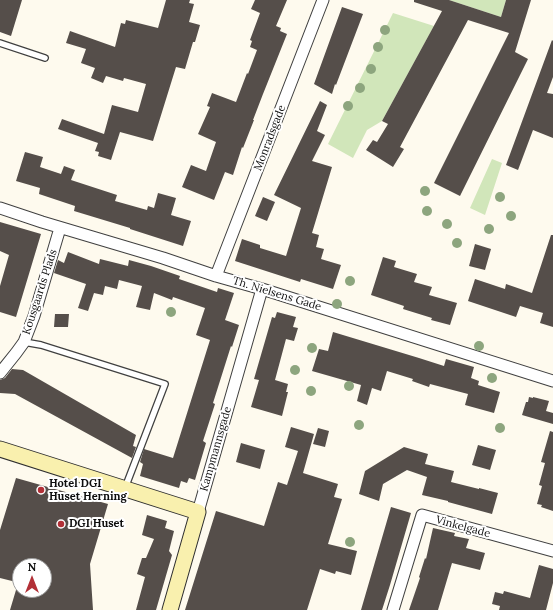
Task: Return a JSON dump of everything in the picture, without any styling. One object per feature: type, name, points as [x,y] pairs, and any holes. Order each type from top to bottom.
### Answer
[{"type":"main road","points":[[0,449],[198,512]]},
{"type":"main road","name":"Kampmannsgade","points":[[170,610],[198,512]]},
{"type":"street","name":"Monradsgade","points":[[216,276],[323,0]]},
{"type":"street","name":"Th. Nielsens Gade","points":[[0,208],[60,228],[163,258],[216,276],[553,380]]},
{"type":"street","name":"Kousgaards Plads","points":[[0,374],[24,342],[34,316],[60,228]]},
{"type":"street","name":"Kampmannsgade","points":[[198,512],[262,289]]},
{"type":"street","name":"Vinkelgade","points":[[392,610],[422,515],[553,551]]},
{"type":"lane","points":[[0,43],[44,58]]},
{"type":"lane","points":[[24,342],[41,345],[165,384],[124,489]]},
{"type":"green space","points":[[449,0],[506,0],[501,17]]},
{"type":"green space","points":[[393,13],[434,26],[382,121],[367,130],[353,158],[328,144]]},
{"type":"green space","points":[[492,159],[502,163],[485,215],[470,208]]},
{"type":"building","points":[[0,0],[22,0],[11,36],[0,32]]},
{"type":"building","points":[[166,0],[190,0],[189,3],[194,4],[189,22],[200,25],[185,69],[176,67],[153,141],[120,132],[111,160],[98,156],[99,152],[95,151],[98,143],[58,129],[62,119],[104,134],[112,105],[138,112],[146,84],[124,78],[123,81],[106,76],[103,83],[91,78],[95,68],[81,63],[86,49],[66,43],[70,31],[115,47],[121,23],[125,24],[126,20],[158,28]]},
{"type":"building","points":[[255,0],[287,0],[276,26],[281,28],[280,31],[287,34],[243,148],[242,147],[233,175],[225,172],[214,200],[182,187],[191,165],[206,171],[216,142],[198,134],[210,107],[207,106],[212,93],[236,102],[247,73],[248,74],[257,50],[250,47],[252,41],[250,40],[260,13],[251,9]]},
{"type":"building","points":[[414,0],[449,0],[501,17],[506,0],[531,0],[515,52],[528,59],[460,196],[434,183],[509,33],[468,20],[400,147],[404,149],[393,167],[366,150],[373,140],[377,142],[388,124],[382,121],[442,11],[414,2]]},
{"type":"building","points":[[342,7],[363,14],[332,94],[314,84]]},
{"type":"building","points":[[552,40],[553,77],[547,93],[553,94],[553,138],[533,130],[518,170],[506,165]]},
{"type":"building","points":[[320,101],[327,105],[317,131],[325,135],[312,161],[332,167],[312,233],[319,235],[316,247],[324,249],[321,259],[341,265],[333,289],[301,279],[300,282],[235,261],[242,239],[260,245],[260,248],[286,256],[301,208],[274,195]]},
{"type":"building","points":[[25,152],[43,157],[40,167],[61,174],[64,166],[75,170],[71,180],[117,195],[115,201],[147,210],[148,206],[154,208],[158,193],[176,198],[171,215],[191,221],[183,246],[74,211],[75,206],[39,194],[40,188],[16,181]]},
{"type":"building","points":[[263,197],[275,202],[267,221],[255,216]]},
{"type":"building","points":[[0,222],[41,234],[16,317],[0,312],[0,286],[9,255],[0,251]]},
{"type":"building","points":[[551,235],[553,235],[553,327],[540,323],[543,313],[520,306],[516,317],[468,301],[475,279],[505,289],[506,284],[532,293]]},
{"type":"building","points":[[475,244],[491,249],[485,270],[469,266]]},
{"type":"building","points":[[68,252],[99,264],[100,259],[128,266],[129,260],[180,276],[179,279],[217,292],[218,288],[234,293],[225,320],[239,325],[213,403],[215,404],[203,441],[206,443],[195,480],[189,478],[187,483],[181,481],[179,488],[140,476],[143,464],[140,462],[144,449],[173,458],[210,340],[196,335],[205,308],[173,297],[172,300],[154,293],[150,310],[136,307],[142,286],[119,280],[117,289],[105,286],[103,295],[94,293],[88,311],[78,308],[86,284],[54,273],[58,260],[64,263]]},
{"type":"building","points":[[383,257],[396,261],[394,267],[417,274],[414,282],[432,287],[429,295],[457,303],[450,325],[431,320],[432,318],[403,309],[404,306],[371,295]]},
{"type":"building","points":[[277,312],[296,317],[293,327],[298,328],[294,341],[286,339],[275,380],[288,384],[286,392],[288,392],[282,416],[251,407],[259,380],[254,379],[272,317],[275,318]]},
{"type":"building","points":[[55,314],[69,314],[68,327],[54,327]]},
{"type":"building","points":[[333,332],[444,366],[446,359],[474,367],[471,378],[479,381],[478,385],[500,392],[494,413],[465,405],[468,394],[430,384],[429,387],[412,381],[413,379],[387,371],[381,391],[372,388],[367,405],[357,401],[361,385],[312,371],[319,349],[328,351]]},
{"type":"building","points":[[12,369],[23,370],[136,435],[133,446],[136,447],[132,458],[15,394],[0,393],[0,380],[5,378]]},
{"type":"building","points":[[529,397],[549,401],[546,411],[553,413],[553,424],[522,415]]},
{"type":"building","points":[[291,427],[314,434],[303,473],[338,484],[334,497],[342,499],[328,544],[357,551],[351,575],[336,571],[335,574],[320,569],[307,610],[185,610],[216,511],[264,526],[278,482],[287,485],[298,451],[285,447]]},
{"type":"building","points":[[318,428],[329,431],[325,447],[313,444]]},
{"type":"building","points":[[550,431],[553,432],[553,511],[537,504],[542,486],[539,485],[545,463],[541,462]]},
{"type":"building","points":[[241,443],[265,450],[260,469],[236,462]]},
{"type":"building","points":[[478,445],[496,450],[490,470],[472,465]]},
{"type":"building","points":[[404,447],[428,454],[425,464],[454,471],[451,482],[498,493],[492,514],[422,495],[427,477],[407,470],[383,484],[379,501],[359,494],[365,471]]},
{"type":"building","points":[[16,478],[108,504],[90,564],[93,610],[10,610],[14,598],[52,598],[52,558],[12,558],[12,581],[0,578],[0,530]]},
{"type":"building","points":[[391,507],[411,513],[382,610],[361,610]]},
{"type":"building","points":[[147,515],[167,521],[165,528],[174,531],[169,551],[172,555],[156,610],[136,610],[145,577],[137,574],[142,558],[146,558],[154,539],[142,535]]},
{"type":"building","points":[[433,528],[455,533],[454,536],[469,539],[466,548],[485,553],[480,570],[452,563],[438,610],[409,610],[425,558],[426,559]]},
{"type":"building","points":[[539,565],[553,569],[553,583],[546,610],[499,610],[500,606],[492,604],[495,592],[503,594],[504,591],[530,598]]},
{"type":"place","name":"Hotel DGI Huset Herning","points":[[41,490]]},
{"type":"place","name":"DGI Huset","points":[[61,524]]}]
